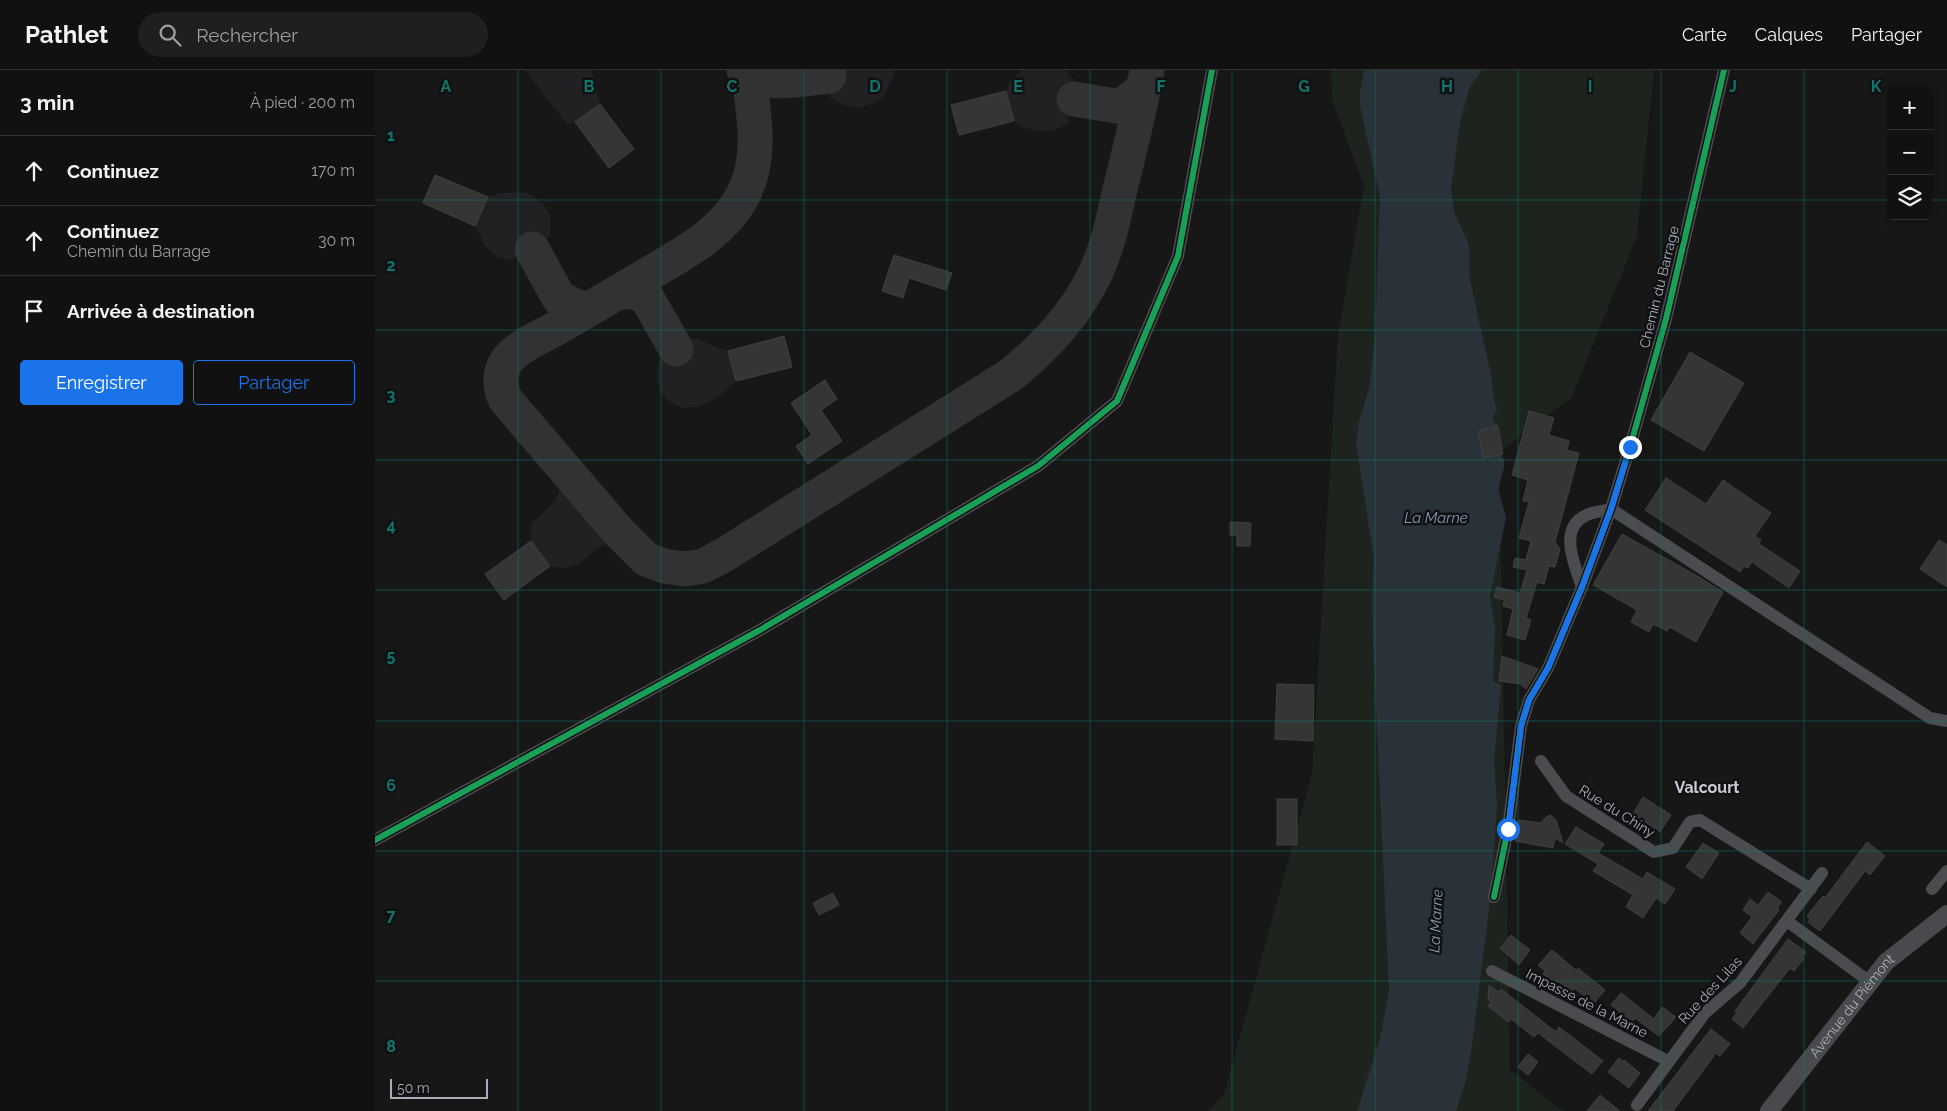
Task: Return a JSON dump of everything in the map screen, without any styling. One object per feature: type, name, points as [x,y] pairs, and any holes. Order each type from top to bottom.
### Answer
[{"type":"main road","name":"Avenue du Piémont","points":[[1769,1111],[1886,962],[1947,914]]},
{"type":"street","points":[[375,840],[759,630],[1030,471],[1117,401],[1178,256],[1212,70]]},
{"type":"street","name":"Chemin du Barrage","points":[[1494,897],[1508,829],[1521,726],[1529,700],[1548,668],[1582,587],[1611,509],[1665,319],[1724,70]]},
{"type":"street","points":[[1582,587],[1569,539],[1571,530],[1575,523],[1586,515],[1611,509],[1930,718],[1947,721]]},
{"type":"street","name":"Rue du Chiny","points":[[1541,761],[1566,796],[1654,852],[1673,848],[1690,822],[1700,820],[1811,889]]},
{"type":"street","points":[[1933,889],[1947,871]]},
{"type":"street","name":"Rue des Lilas","points":[[1637,1105],[1705,1013],[1740,983],[1822,872]]},
{"type":"street","points":[[1787,921],[1870,982]]},
{"type":"street","name":"Impasse de la Marne","points":[[1492,971],[1668,1061]]},
{"type":"shaded area","points":[[525,70],[592,70],[600,104],[575,122],[567,124]]},
{"type":"shaded area","points":[[828,70],[894,70],[894,73],[882,98],[870,105],[857,108],[844,105],[830,98]]},
{"type":"shaded area","points":[[1022,70],[1065,70],[1074,80],[1068,123],[1055,130],[1040,131],[1024,128],[1014,121],[1006,91],[1009,82]]},
{"type":"shaded area","points":[[1331,70],[1654,70],[1637,236],[1572,397],[1499,452],[1510,1070],[1563,1111],[1208,1111],[1224,1095],[1312,774],[1338,335],[1364,186],[1332,99]]},
{"type":"shaded area","points":[[525,192],[543,203],[550,217],[550,237],[532,249],[509,260],[497,257],[486,247],[475,226],[488,197],[501,193]]},
{"type":"shaded area","points":[[694,338],[728,351],[736,381],[717,398],[699,407],[682,408],[670,403],[660,391],[657,378],[659,359]]},
{"type":"shaded area","points":[[563,482],[618,545],[606,544],[595,550],[578,565],[563,568],[550,566],[531,541],[531,534],[532,523],[555,501]]},
{"type":"water","name":"La Marne","points":[[1364,70],[1482,70],[1470,86],[1460,122],[1451,190],[1454,212],[1469,245],[1469,275],[1497,409],[1493,417],[1494,423],[1497,423],[1498,426],[1478,431],[1483,457],[1501,454],[1504,460],[1504,468],[1498,489],[1506,517],[1490,596],[1495,626],[1493,681],[1501,685],[1494,762],[1497,806],[1491,894],[1472,1046],[1466,1080],[1456,1111],[1357,1111],[1380,1039],[1389,989],[1373,641],[1372,597],[1374,560],[1356,442],[1359,421],[1369,389],[1375,339],[1380,197],[1360,105]]},
{"type":"building","points":[[1006,91],[1014,121],[959,135],[951,105]]},
{"type":"building","points":[[600,104],[634,149],[609,168],[575,122]]},
{"type":"building","points":[[435,175],[488,197],[475,226],[423,203]]},
{"type":"building","points":[[894,255],[952,273],[946,290],[909,278],[903,298],[882,291]]},
{"type":"building","points":[[784,336],[792,367],[736,381],[728,351]]},
{"type":"building","points":[[1690,352],[1744,383],[1704,451],[1651,420]]},
{"type":"building","points":[[825,380],[837,399],[821,410],[842,441],[808,464],[796,446],[812,435],[791,403]]},
{"type":"building","points":[[1529,411],[1554,418],[1549,435],[1569,441],[1567,450],[1579,453],[1555,542],[1560,549],[1555,567],[1549,566],[1544,584],[1537,582],[1526,618],[1531,620],[1525,640],[1507,635],[1513,609],[1503,606],[1504,600],[1494,597],[1497,587],[1520,593],[1527,570],[1513,567],[1515,558],[1526,560],[1531,541],[1519,538],[1529,502],[1523,501],[1528,480],[1512,475]]},
{"type":"building","points":[[1498,426],[1503,454],[1483,458],[1478,431]]},
{"type":"building","points":[[1666,478],[1706,504],[1723,480],[1771,513],[1755,536],[1761,540],[1759,544],[1800,571],[1789,588],[1752,562],[1748,568],[1744,566],[1740,572],[1645,510]]},
{"type":"building","points":[[1230,522],[1251,523],[1250,546],[1237,546],[1237,535],[1230,535]]},
{"type":"building","points":[[1622,534],[1723,592],[1696,642],[1670,627],[1667,631],[1653,624],[1649,632],[1631,622],[1637,610],[1593,585]]},
{"type":"building","points":[[1939,540],[1947,545],[1947,587],[1920,569]]},
{"type":"building","points":[[531,541],[550,566],[504,600],[485,574]]},
{"type":"building","points":[[1502,656],[1538,669],[1526,689],[1520,684],[1499,681]]},
{"type":"building","points":[[1277,684],[1314,685],[1313,741],[1275,739]]},
{"type":"building","points":[[1643,797],[1671,815],[1660,832],[1633,814]]},
{"type":"building","points":[[1277,799],[1297,799],[1297,845],[1277,845]]},
{"type":"building","points":[[1550,815],[1556,820],[1563,843],[1555,838],[1553,848],[1515,841],[1519,820],[1541,823]]},
{"type":"building","points":[[1576,827],[1604,844],[1598,853],[1643,879],[1647,872],[1675,889],[1665,904],[1656,898],[1643,918],[1626,907],[1633,895],[1593,871],[1598,864],[1565,844]]},
{"type":"building","points":[[1867,842],[1885,856],[1870,875],[1865,871],[1820,931],[1808,922],[1810,919],[1807,916],[1823,896],[1825,898]]},
{"type":"building","points":[[1703,843],[1719,853],[1702,879],[1686,867]]},
{"type":"building","points":[[1768,892],[1782,902],[1777,908],[1779,910],[1753,944],[1740,933],[1752,917],[1743,910],[1750,899],[1758,905]]},
{"type":"building","points":[[833,893],[839,905],[819,915],[813,903]]},
{"type":"building","points":[[1511,935],[1530,950],[1519,965],[1500,948]]},
{"type":"building","points":[[1788,939],[1806,952],[1802,957],[1804,959],[1794,971],[1790,968],[1743,1028],[1732,1019],[1737,1012],[1735,1011]]},
{"type":"building","points":[[1552,950],[1577,971],[1578,968],[1605,990],[1594,1003],[1574,988],[1572,991],[1558,981],[1556,984],[1543,974],[1545,971],[1538,965]]},
{"type":"building","points":[[1489,985],[1498,992],[1501,989],[1556,1032],[1559,1027],[1603,1061],[1592,1074],[1538,1033],[1534,1037],[1511,1019],[1508,1022],[1488,1006],[1491,1002],[1488,999]]},
{"type":"building","points":[[1621,993],[1654,1019],[1662,1007],[1676,1017],[1659,1036],[1635,1018],[1632,1022],[1611,1005]]},
{"type":"building","points":[[1711,1029],[1730,1044],[1720,1056],[1716,1053],[1673,1111],[1648,1111]]},
{"type":"building","points":[[1528,1054],[1538,1062],[1528,1075],[1518,1067]]},
{"type":"building","points":[[1619,1058],[1640,1073],[1629,1088],[1608,1072]]},
{"type":"building","points":[[1600,1095],[1620,1111],[1587,1111]]},
{"type":"taxiway","points":[[744,70],[754,76],[775,81],[829,76]]},
{"type":"taxiway","points":[[748,70],[754,118],[755,150],[749,182],[734,210],[724,222],[687,251],[520,348],[506,361],[501,377],[505,399],[617,530],[646,559],[664,566],[685,569],[703,566],[724,555],[1012,374],[1049,340],[1079,302],[1096,272],[1104,252],[1135,130],[1147,70]]},
{"type":"taxiway","points":[[1074,99],[1116,106],[1126,103],[1144,88]]},
{"type":"taxiway","points":[[532,249],[559,298],[579,308],[590,308]]},
{"type":"taxiway","points":[[619,292],[635,292],[647,298],[676,349]]},
{"type":"cycle path","points":[[375,840],[760,630],[1038,466],[1117,401],[1178,256],[1212,70]]},
{"type":"cycle path","points":[[1494,897],[1508,829],[1521,726],[1529,700],[1548,668],[1582,587],[1611,509],[1666,319],[1724,70]]},
{"type":"district","name":"Valcourt","points":[[1707,787]]},
{"type":"route","points":[[1508,829],[1521,726],[1529,700],[1548,668],[1582,587],[1611,509],[1630,447]]}]
